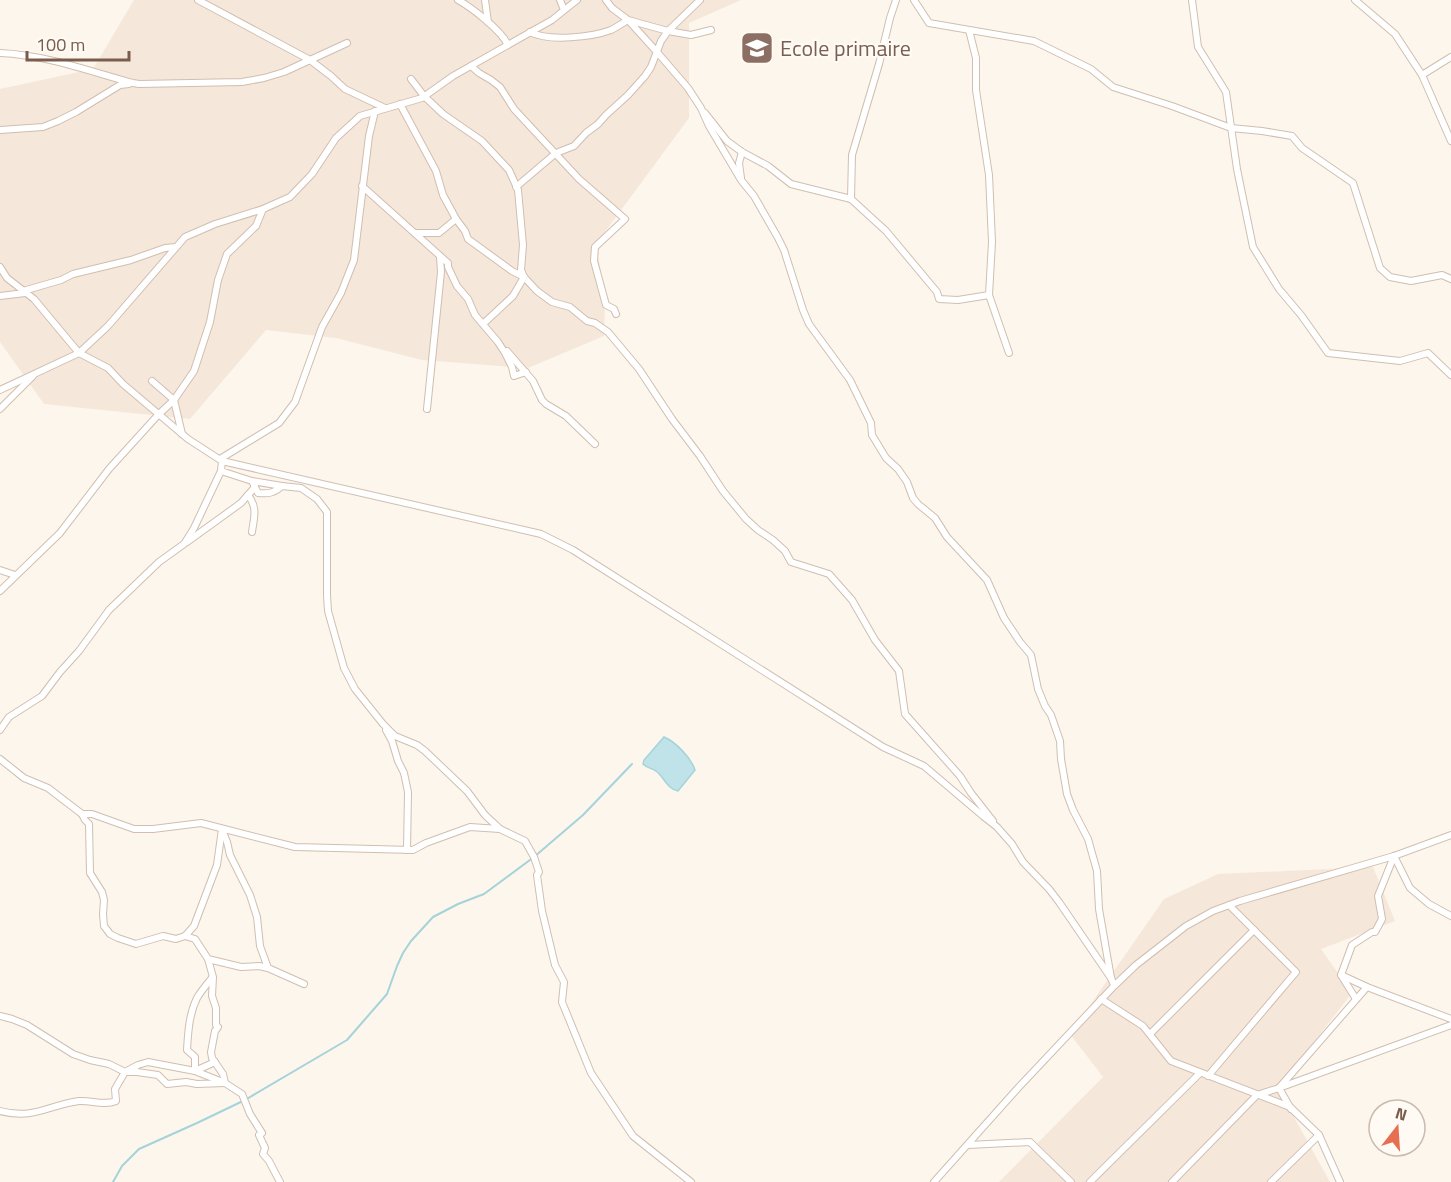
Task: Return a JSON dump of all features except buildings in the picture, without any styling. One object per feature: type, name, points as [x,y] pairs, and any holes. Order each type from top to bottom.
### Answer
[{"type":"street","points":[[198,0],[310,60],[345,89],[386,108]]},
{"type":"street","points":[[458,0],[488,23],[508,45]]},
{"type":"street","points":[[485,0],[488,23]]},
{"type":"street","points":[[560,0],[564,10]]},
{"type":"street","points":[[0,390],[79,353],[108,326],[185,237],[290,197],[312,174],[336,138],[360,116],[424,96],[453,75],[552,20],[577,0]]},
{"type":"street","points":[[606,0],[612,8],[628,20],[688,88],[727,141],[768,166],[791,184],[851,199],[886,231],[937,292],[939,299],[958,300],[989,295]]},
{"type":"street","points":[[516,187],[556,153],[574,147],[628,95],[651,67],[668,31],[700,0]]},
{"type":"street","points":[[851,199],[852,155],[896,0]]},
{"type":"street","points":[[914,0],[929,23],[1034,42],[1091,69],[1113,87],[1231,128],[1292,136],[1302,148],[1353,183],[1380,268],[1390,277],[1411,281],[1442,275],[1451,279]]},
{"type":"street","points":[[1192,0],[1198,47],[1226,92],[1237,169],[1253,247],[1279,289],[1328,353],[1400,361],[1428,353],[1451,375]]},
{"type":"street","points":[[1355,0],[1395,34],[1422,75],[1451,141]]},
{"type":"street","points":[[530,32],[547,37],[574,38],[612,30],[628,20],[691,35],[711,30]]},
{"type":"street","points":[[969,30],[976,58],[976,90],[989,175],[992,242],[989,295],[1010,353]]},
{"type":"street","points":[[0,130],[43,128],[76,112],[120,85],[242,82],[264,78],[284,72],[347,43]]},
{"type":"street","points":[[0,53],[51,60],[133,83]]},
{"type":"street","points":[[1422,75],[1451,57]]},
{"type":"street","points":[[471,66],[500,87],[514,109],[579,179],[625,219],[595,247],[594,261],[606,305],[614,309],[616,314]]},
{"type":"street","points":[[411,79],[424,96],[443,114],[482,141],[509,170],[516,187],[521,215],[524,245],[521,270],[524,277],[552,302],[570,308],[587,321],[595,323],[608,332],[639,369],[723,491],[746,519],[785,551],[791,562],[829,574],[852,600],[875,640],[899,671],[905,714],[960,776],[1023,862],[1049,889],[1114,985]]},
{"type":"street","points":[[400,104],[436,171],[443,195],[468,239],[524,277]]},
{"type":"street","points":[[701,108],[709,126],[741,180],[754,196],[784,250],[809,324],[850,380],[872,423],[873,435],[886,458],[907,482],[913,498],[935,518],[947,537],[987,580],[1004,618],[1031,655],[1038,689],[1051,715],[1060,741],[1067,794],[1088,839],[1097,870],[1100,909],[1111,978]]},
{"type":"street","points":[[221,460],[279,423],[295,402],[322,327],[341,293],[354,261],[369,136],[375,111]]},
{"type":"street","points":[[741,180],[739,163],[742,152]]},
{"type":"street","points":[[362,186],[448,263],[457,286],[468,299],[475,315],[526,372],[546,404],[566,416],[595,444]]},
{"type":"street","points":[[0,591],[60,533],[109,469],[174,400],[194,371],[210,322],[218,280],[227,254],[256,226],[263,209]]},
{"type":"street","points":[[415,233],[439,233],[456,219]]},
{"type":"street","points":[[0,296],[24,292],[73,274],[131,260],[165,248],[177,247]]},
{"type":"street","points":[[427,408],[441,272],[440,257]]},
{"type":"street","points":[[0,267],[7,278],[34,299],[79,353],[108,368],[182,435],[221,460],[541,534],[573,550],[883,747],[924,766],[997,826]]},
{"type":"street","points":[[483,324],[513,296],[524,277]]},
{"type":"street","points":[[498,342],[512,367],[514,376],[526,372]]},
{"type":"street","points":[[0,409],[36,373]]},
{"type":"street","points":[[152,381],[174,400],[182,435]]},
{"type":"street","points":[[184,544],[221,471],[221,460]]},
{"type":"street","points":[[221,471],[254,484],[301,488],[317,499],[327,512],[328,610],[344,668],[355,689],[395,736],[425,751],[467,791],[485,815],[500,829],[525,841],[539,872],[537,875],[542,911],[555,965],[564,982],[562,1002],[591,1073],[633,1136],[691,1182]]},
{"type":"street","points":[[0,730],[9,717],[42,696],[109,610],[159,562],[242,502],[254,484],[267,471]]},
{"type":"street","points":[[254,484],[258,493],[267,494],[282,486]]},
{"type":"street","points":[[248,495],[253,501],[255,511],[252,532]]},
{"type":"street","points":[[242,502],[255,511]]},
{"type":"street","points":[[0,570],[15,575]]},
{"type":"street","points":[[383,724],[404,773],[408,792],[407,850]]},
{"type":"street","points":[[0,759],[24,778],[48,788],[82,814],[89,824],[90,873],[102,892],[104,926],[118,939],[136,944],[163,936],[176,939],[185,936],[194,927],[217,865],[222,829]]},
{"type":"street","points":[[82,814],[92,814],[134,829],[201,824],[295,847],[413,850],[470,827],[500,829]]},
{"type":"street","points":[[222,829],[230,855],[250,895],[257,917],[260,946],[268,968]]},
{"type":"street","points":[[934,1182],[1114,985],[1186,926],[1229,905],[1394,855],[1451,835]]},
{"type":"street","points":[[1394,855],[1410,888],[1429,904],[1451,916]]},
{"type":"street","points":[[1341,975],[1352,945],[1375,932],[1382,919],[1378,896],[1394,855]]},
{"type":"street","points":[[1208,1076],[1296,972],[1229,905]]},
{"type":"street","points":[[1150,1035],[1254,930]]},
{"type":"street","points":[[185,936],[195,939],[208,959],[213,977],[212,996],[218,1027],[215,1031],[211,1052],[212,1058],[223,1074],[225,1083]]},
{"type":"street","points":[[208,959],[241,967],[268,968],[304,984]]},
{"type":"street","points":[[1341,975],[1451,1019]]},
{"type":"street","points":[[1341,975],[1356,999]]},
{"type":"street","points":[[195,1071],[195,1058],[187,1050],[190,1020],[198,996],[213,977]]},
{"type":"street","points":[[1279,1088],[1367,987]]},
{"type":"street","points":[[1101,999],[1143,1026],[1172,1061],[1290,1107],[1319,1135],[1340,1182]]},
{"type":"street","points":[[0,1016],[27,1025],[73,1054],[109,1064],[125,1072],[158,1075],[167,1084],[225,1083]]},
{"type":"street","points":[[1172,1182],[1257,1095],[1451,1025]]},
{"type":"street","points":[[0,1111],[33,1114],[77,1101],[108,1104],[116,1101],[115,1089],[125,1072],[148,1062],[195,1071],[225,1083],[242,1094],[250,1114],[262,1133],[259,1136],[264,1148],[263,1154],[280,1182]]},
{"type":"street","points":[[195,1071],[215,1062]]},
{"type":"street","points":[[1090,1182],[1200,1073]]},
{"type":"street","points":[[1279,1088],[1292,1109]]},
{"type":"street","points":[[1271,1182],[1319,1135]]},
{"type":"street","points":[[968,1145],[1030,1142],[1071,1182]]},
{"type":"shaded area","points":[[134,0],[741,0],[689,23],[689,118],[596,244],[605,294],[604,336],[528,368],[422,360],[336,338],[266,330],[190,419],[44,404],[0,342],[0,89],[93,69]]},
{"type":"shaded area","points":[[1373,867],[1395,921],[1321,949],[1352,993],[1278,1088],[1330,1182],[999,1182],[1103,1077],[1070,1034],[1164,899],[1218,874]]},
{"type":"water","points":[[664,737],[683,751],[695,770],[678,791],[671,788],[656,771],[643,764]]},
{"type":"waterway","points":[[113,1182],[122,1166],[139,1149],[245,1100],[347,1040],[387,994],[403,953],[433,917],[484,894],[534,857],[583,815],[632,764]]},
{"type":"place","name":"Ecole primaire","points":[[757,48]]}]
